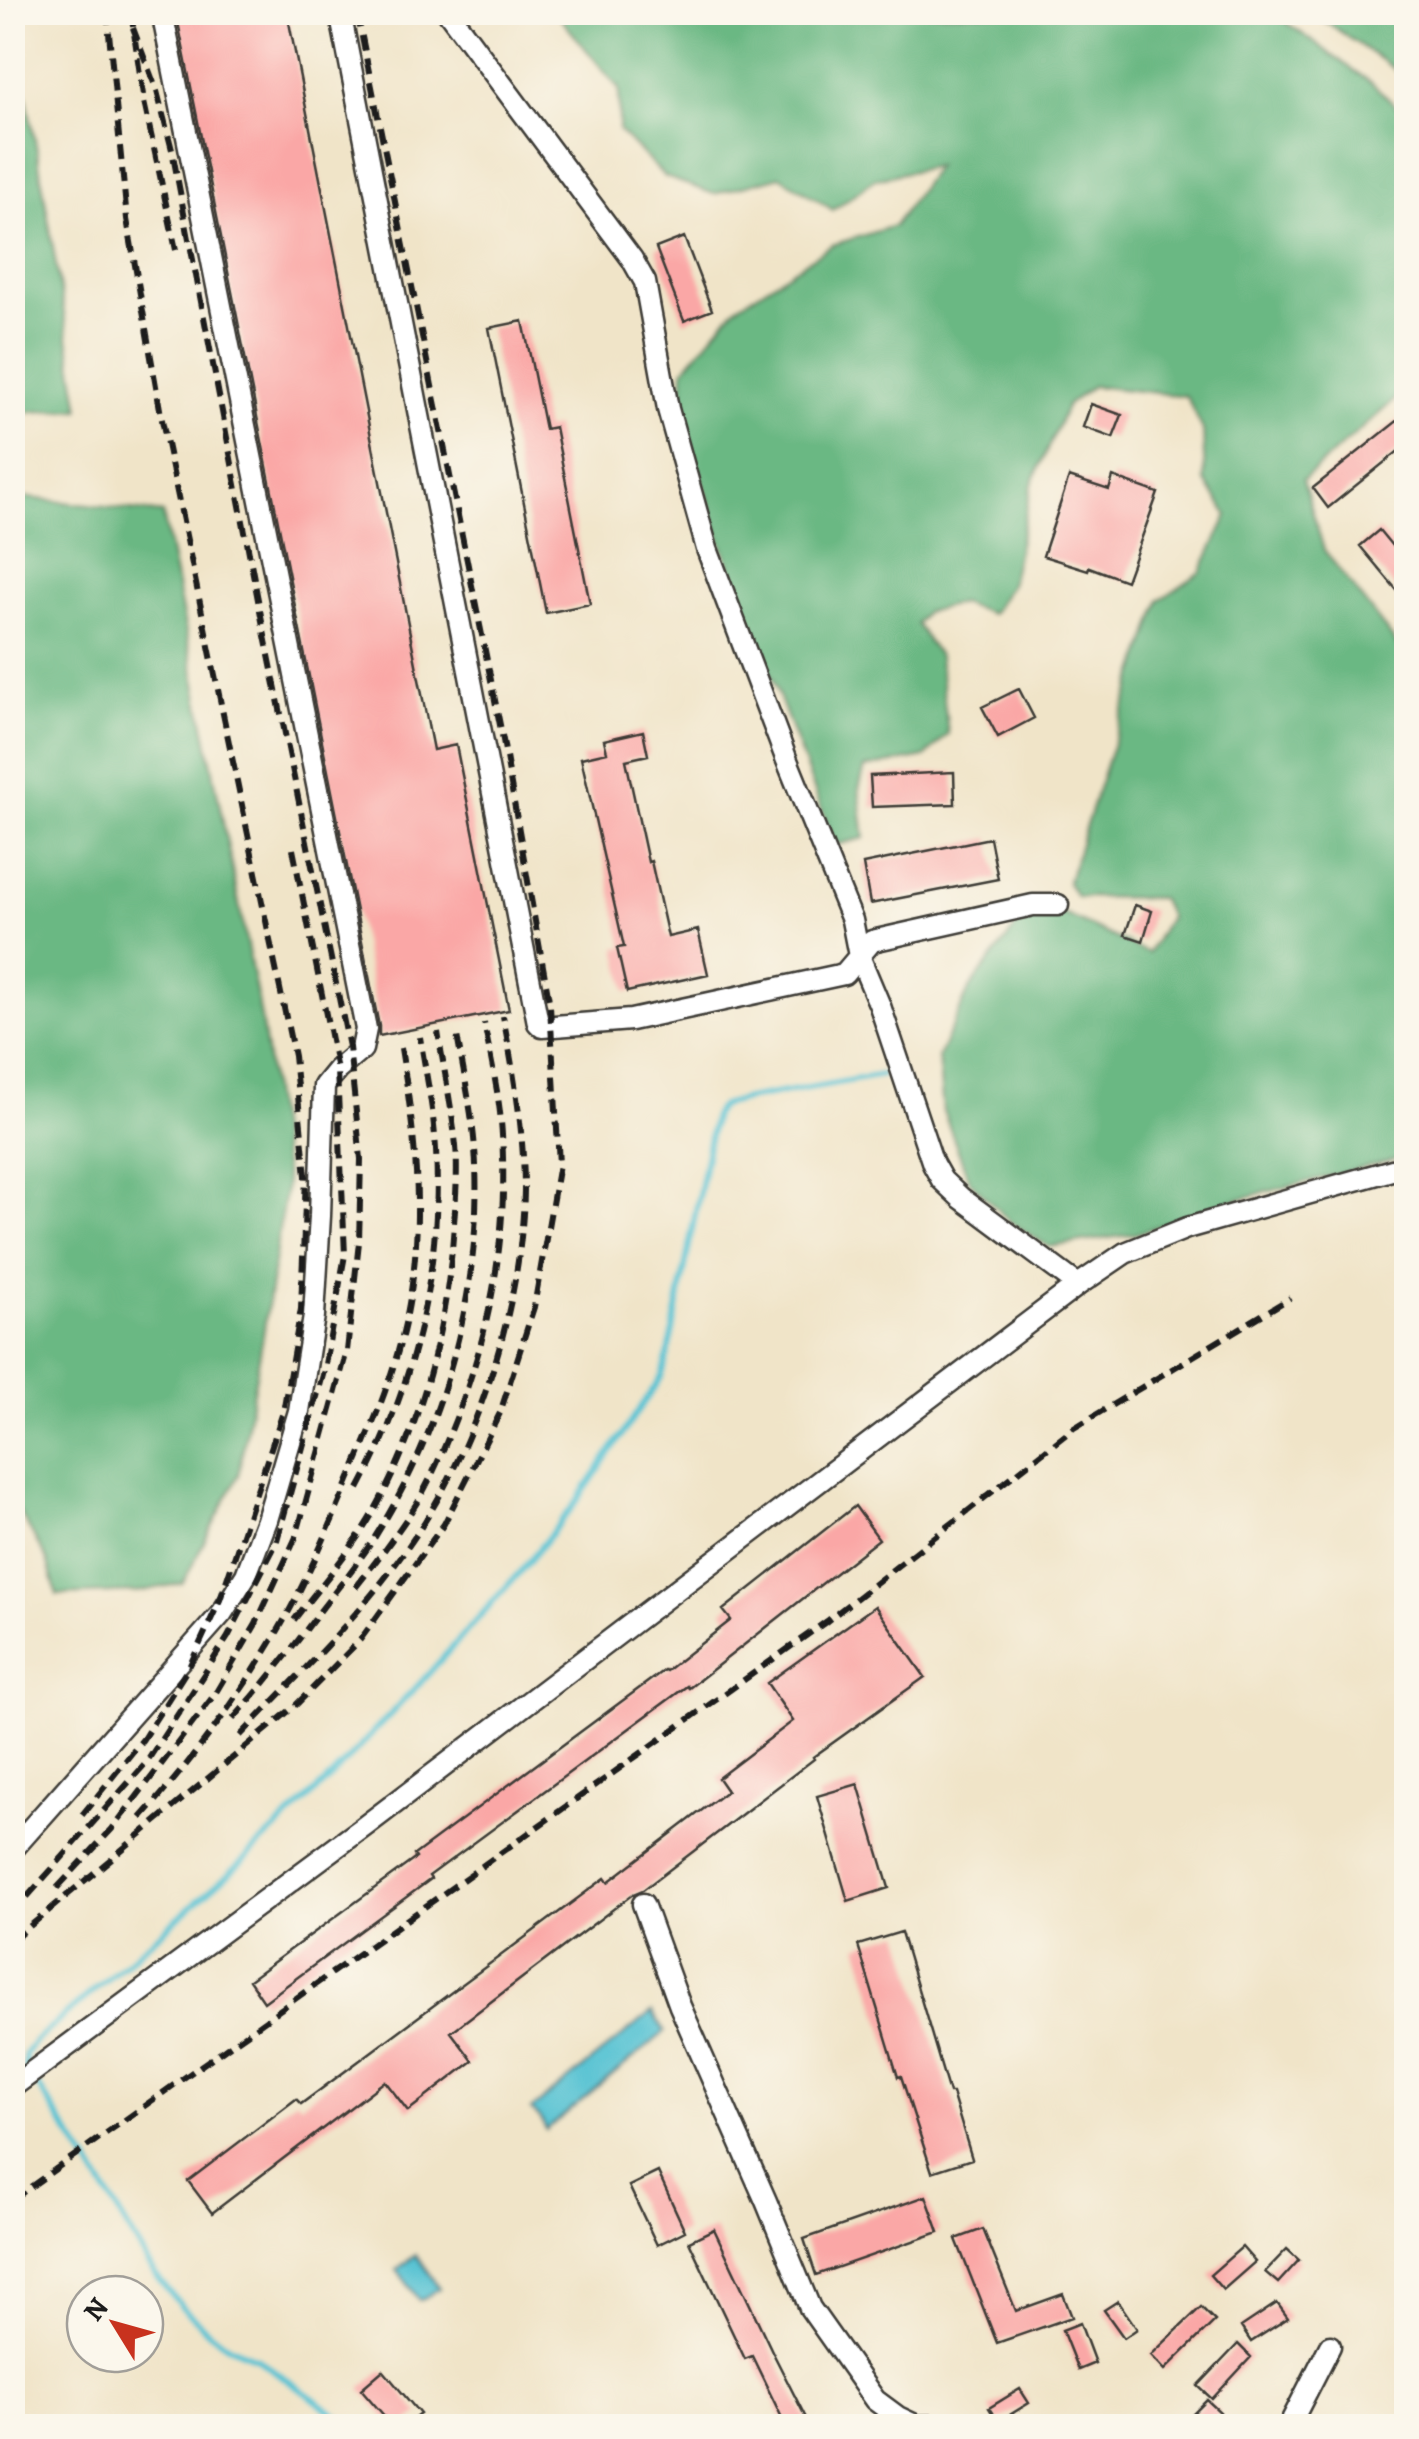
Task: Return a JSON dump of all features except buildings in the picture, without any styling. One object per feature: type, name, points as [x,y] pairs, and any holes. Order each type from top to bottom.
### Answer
[{"type":"street","points":[[12,1850],[222,1613],[246,1575],[267,1520],[299,1411],[314,1316],[324,1086],[362,1049],[366,1030],[162,12]]},
{"type":"street","points":[[340,12],[538,1023],[542,1027],[631,1020],[844,974],[872,942],[1033,904],[1058,904]]},
{"type":"street","points":[[448,12],[646,282],[668,408],[707,549],[852,920],[859,956],[932,1164],[961,1198],[1078,1285]]},
{"type":"street","points":[[25,2078],[1125,1253],[1169,1234],[1406,1166]]},
{"type":"street","points":[[643,1904],[680,2006],[810,2308],[875,2400],[917,2426],[954,2426]]},
{"type":"street","points":[[1289,2426],[1330,2346]]},
{"type":"green space","points":[[556,13],[1273,13],[1373,84],[1406,115],[1406,390],[1303,480],[1324,550],[1406,656],[1406,1157],[1227,1202],[1135,1234],[1049,1247],[1008,1220],[969,1180],[943,1111],[938,1057],[970,988],[1019,923],[1036,913],[1064,914],[1148,953],[1169,917],[1160,898],[1077,897],[1067,883],[1160,600],[1201,572],[1228,515],[1205,481],[1203,430],[1186,396],[1092,386],[1067,405],[1032,484],[1010,585],[991,614],[960,603],[925,612],[916,624],[939,657],[948,734],[925,757],[865,768],[859,789],[865,838],[835,845],[721,542],[682,413],[684,369],[736,307],[832,245],[894,226],[936,166],[875,179],[833,210],[780,176],[714,194],[665,177],[619,131],[619,89]]},
{"type":"green space","points":[[1313,13],[1406,13],[1406,77]]},
{"type":"green space","points":[[13,33],[36,145],[80,409],[13,413]]},
{"type":"green space","points":[[13,496],[163,514],[260,1012],[286,1184],[238,1476],[183,1583],[137,1592],[57,1595],[47,1560],[13,1501]]},
{"type":"water","points":[[652,2012],[665,2032],[546,2130],[531,2110]]},
{"type":"water","points":[[416,2255],[439,2288],[419,2300],[397,2269]]},
{"type":"waterway","points":[[352,2426],[258,2359],[210,2333],[182,2307],[156,2276],[25,2066],[25,2054],[35,2041],[229,1874],[330,1778],[525,1566],[575,1504],[662,1376],[714,1114],[722,1105],[746,1099],[882,1075]]},
{"type":"railway","points":[[82,1815],[143,1739],[190,1665],[220,1600],[283,1412],[301,1309],[306,1176],[294,1056],[161,415],[127,219],[107,12]]},
{"type":"railway","points":[[131,12],[144,102],[176,250]]},
{"type":"railway","points":[[12,1941],[295,1706],[360,1640],[444,1524],[500,1413],[534,1307],[559,1164],[550,1006],[503,740],[357,12]]},
{"type":"railway","points":[[57,1888],[112,1829],[215,1694],[256,1624],[296,1537],[347,1351],[359,1242],[361,1159],[349,1047],[172,150],[157,91],[133,28]]},
{"type":"railway","points":[[12,1914],[146,1763],[228,1637],[276,1544],[323,1375],[345,1255],[337,1070],[293,849]]},
{"type":"railway","points":[[240,1736],[333,1639],[397,1562],[439,1498],[477,1414],[506,1324],[524,1190],[522,1146],[503,1016]]},
{"type":"railway","points":[[356,1587],[411,1512],[434,1471],[469,1384],[488,1314],[500,1244],[503,1172],[499,1107],[484,1023]]},
{"type":"railway","points":[[233,1719],[291,1650],[373,1540],[398,1498],[438,1407],[464,1312],[476,1214],[473,1131],[456,1030]]},
{"type":"railway","points":[[294,1620],[350,1548],[379,1502],[409,1435],[440,1331],[451,1259],[457,1155],[438,1032]]},
{"type":"railway","points":[[359,1489],[379,1449],[410,1367],[429,1282],[437,1194],[436,1150],[420,1037]]},
{"type":"railway","points":[[141,1818],[217,1724],[283,1622],[329,1528],[388,1383],[407,1314],[417,1227],[413,1136],[400,1042]]},
{"type":"railway","points":[[12,2200],[827,1621],[1074,1428],[1290,1298]]}]
